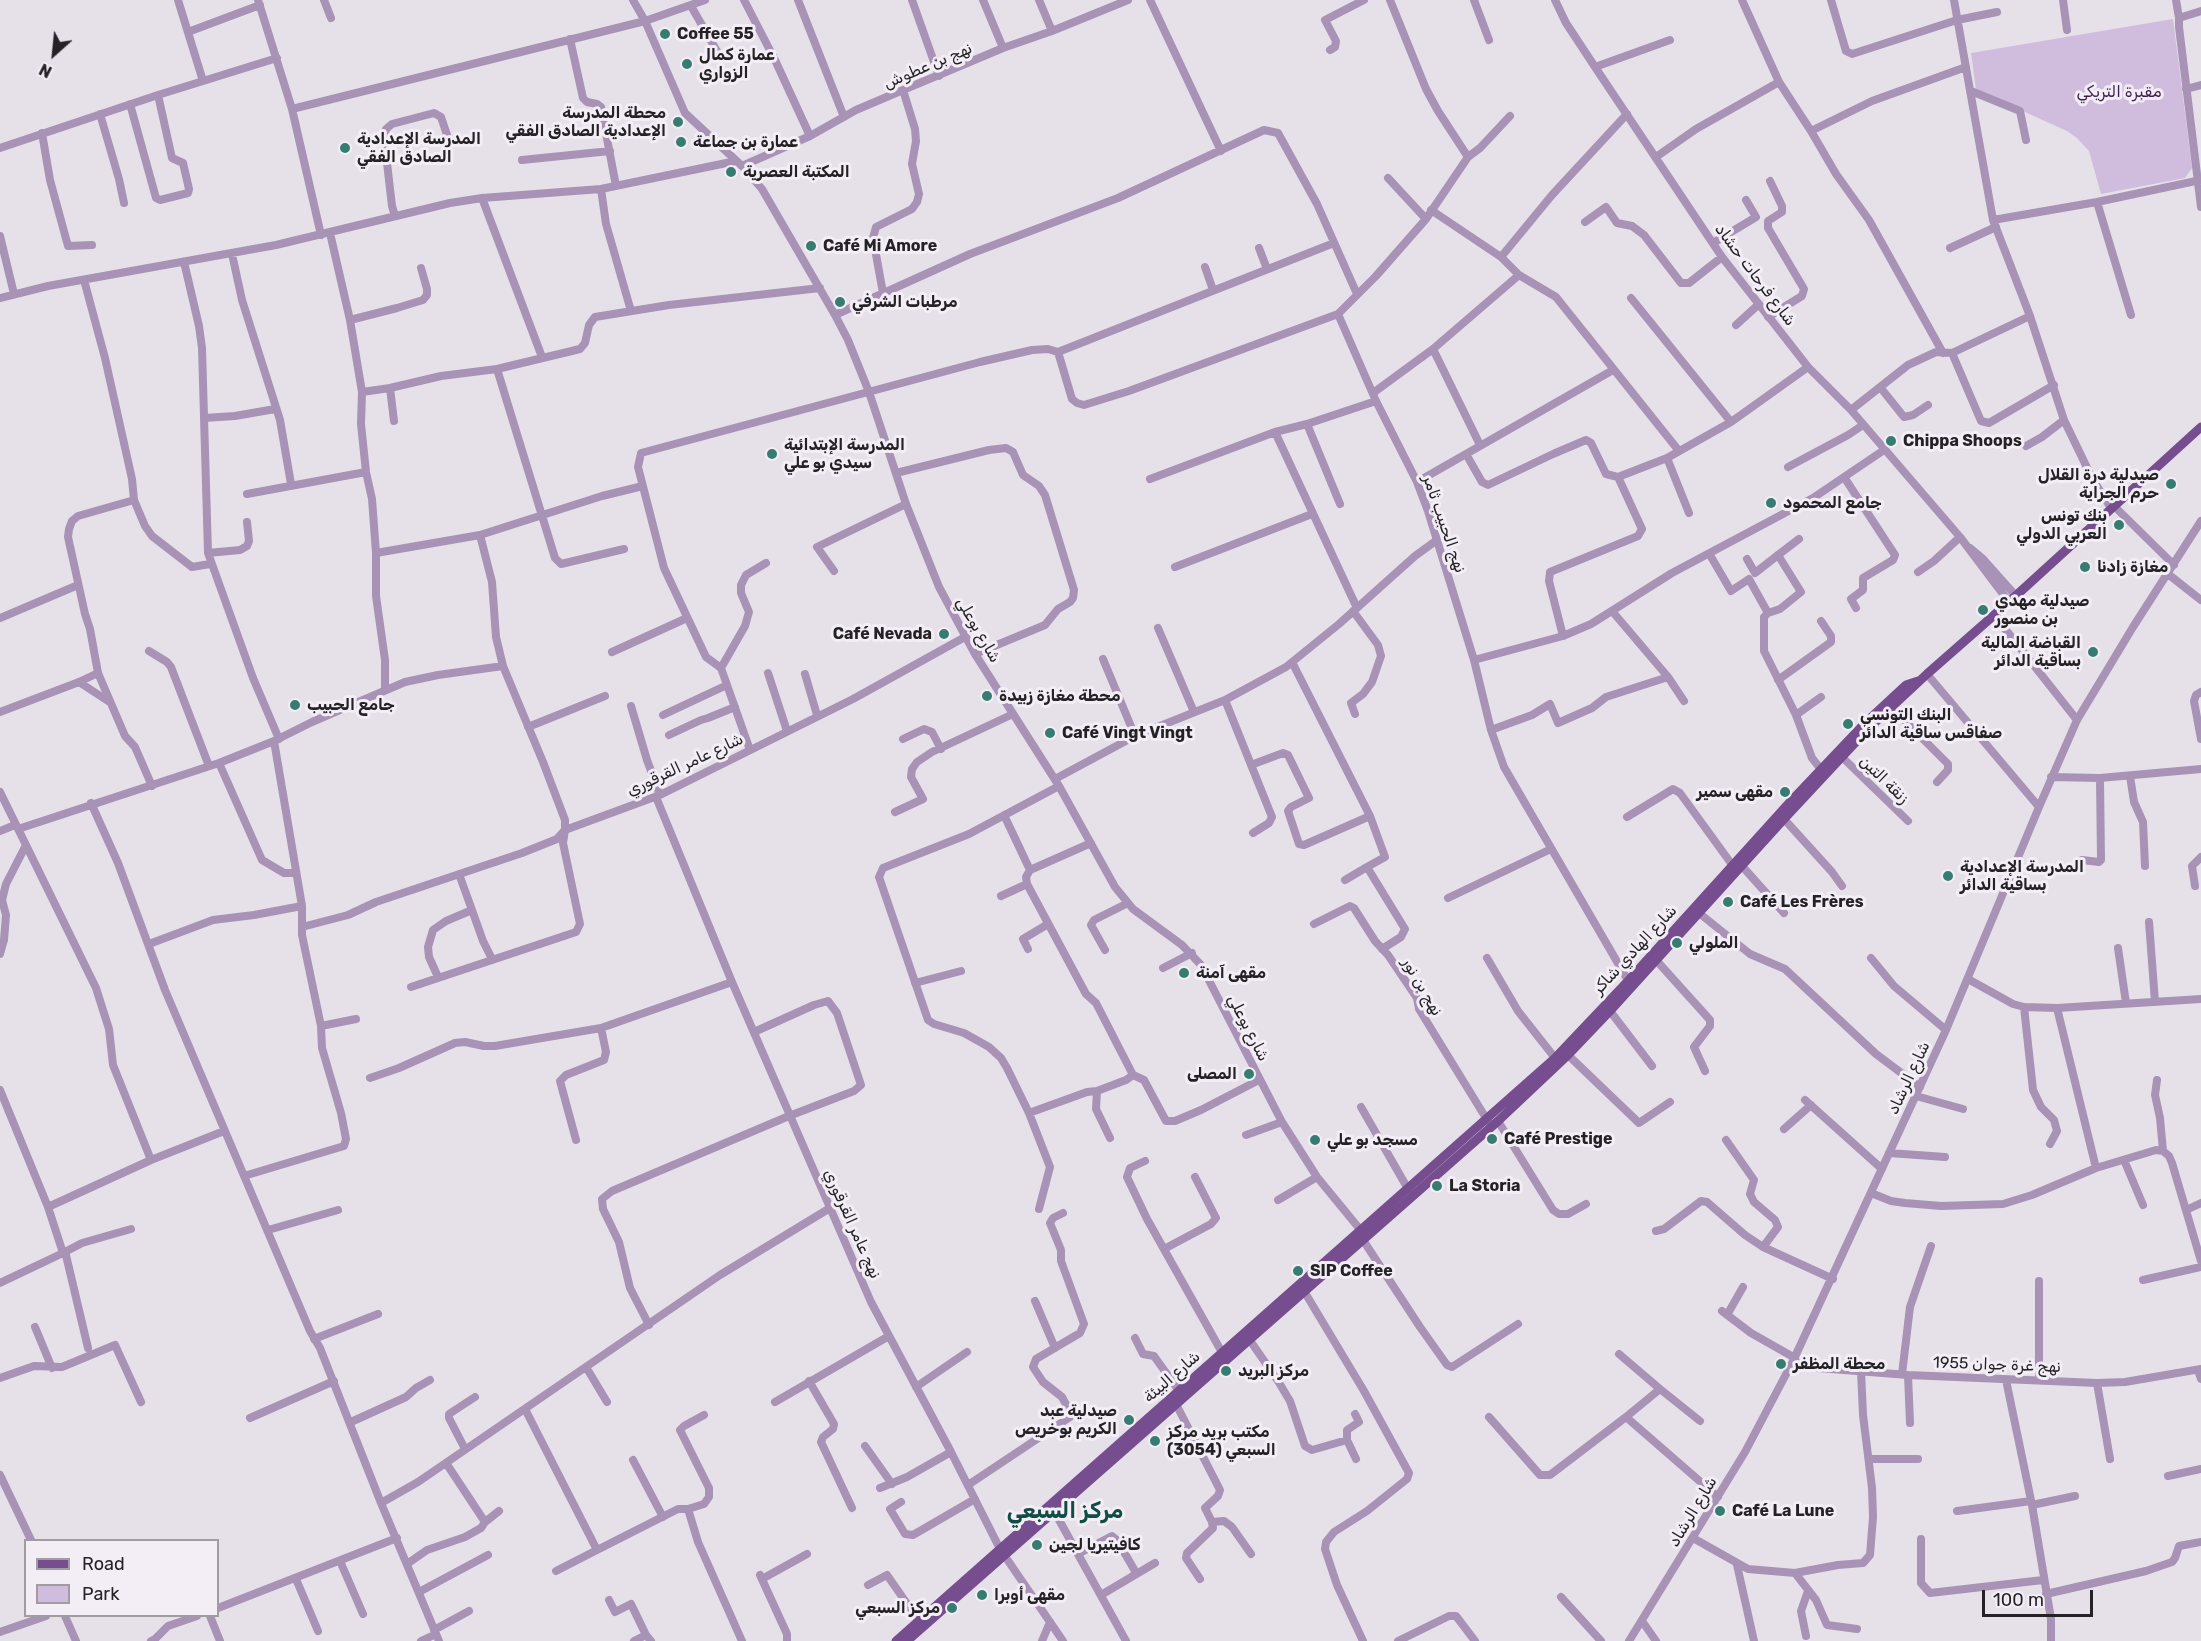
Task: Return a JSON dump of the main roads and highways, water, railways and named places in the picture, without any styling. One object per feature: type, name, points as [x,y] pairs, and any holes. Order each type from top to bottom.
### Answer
[{"type":"main road","name":"شارع الهادي شاكر","points":[[1823,772],[1842,757],[1923,677],[2013,599],[2201,427]]},
{"type":"main road","name":"شارع الهادي شاكر","points":[[1363,1236],[1408,1189],[1492,1123],[1555,1058],[1566,1052],[1823,772],[1865,723],[1906,685],[1923,677]]},
{"type":"main road","name":"شارع الهادي شاكر","points":[[1759,841],[1784,819],[1792,804]]},
{"type":"main road","name":"شارع الهادي شاكر","points":[[1363,1236],[1492,1123],[1610,1011],[1630,984],[1656,960],[1699,913],[1737,866]]},
{"type":"main road","name":"شارع البيئة","points":[[1053,1508],[1179,1391],[1249,1339],[1272,1314],[1304,1291],[1363,1236]]},
{"type":"main road","name":"شارع البيئة","points":[[896,1641],[1176,1404],[1225,1356],[1363,1236]]},
{"type":"main road","name":"شارع البيئة","points":[[907,1641],[1002,1552]]},
{"type":"place","name":"Coffee 55","points":[[665,34]]},
{"type":"place","name":"عمارة كمال الزواري","points":[[687,64]]},
{"type":"place","name":"محطة المدرسة الإعدادية الصادق الفقي","points":[[678,122]]},
{"type":"place","name":"عمارة بن جماعة","points":[[681,142]]},
{"type":"place","name":"المدرسة الإعدادية الصادق الفقي","points":[[345,148]]},
{"type":"place","name":"المكتبة العصرية","points":[[731,172]]},
{"type":"place","name":"Café Mi Amore","points":[[811,246]]},
{"type":"place","name":"مرطبات الشرفي","points":[[840,302]]},
{"type":"place","name":"Chippa Shoops","points":[[1891,441]]},
{"type":"place","name":"المدرسة الإبتدائية سيدي بو علي","points":[[772,454]]},
{"type":"place","name":"صيدلية درة القلال حرم الجراية","points":[[2171,484]]},
{"type":"place","name":"جامع المحمود","points":[[1771,503]]},
{"type":"place","name":"بنك تونس العربي الدولي","points":[[2119,525]]},
{"type":"place","name":"مغازة زادنا","points":[[2085,567]]},
{"type":"place","name":"صيدلية مهدي بن منصور","points":[[1983,610]]},
{"type":"place","name":"Café Nevada","points":[[944,634]]},
{"type":"place","name":"القباضة المالية بساقية الدائر","points":[[2093,652]]},
{"type":"place","name":"محطة مغازة زبيدة","points":[[987,696]]},
{"type":"place","name":"جامع الحبيب","points":[[295,705]]},
{"type":"place","name":"البنك التونسي صفاقس ساقية الدائر","points":[[1848,724]]},
{"type":"place","name":"Café Vingt Vingt","points":[[1050,733]]},
{"type":"place","name":"مقهى سمير","points":[[1785,792]]},
{"type":"place","name":"المدرسة الإعدادية بساقية الدائر","points":[[1948,876]]},
{"type":"place","name":"Café Les Frères","points":[[1728,902]]},
{"type":"place","name":"الملولي","points":[[1677,943]]},
{"type":"place","name":"مقهى آمنة","points":[[1184,973]]},
{"type":"place","name":"المصلى","points":[[1249,1074]]},
{"type":"place","name":"Café Prestige","points":[[1492,1139]]},
{"type":"place","name":"مسجد بو علي","points":[[1315,1140]]},
{"type":"place","name":"La Storia","points":[[1437,1186]]},
{"type":"place","name":"SIP Coffee","points":[[1298,1271]]},
{"type":"place","name":"محطة المظفر","points":[[1781,1364]]},
{"type":"place","name":"مركز البريد","points":[[1226,1371]]},
{"type":"place","name":"صيدلية عبد الكريم بوخريص","points":[[1129,1420]]},
{"type":"place","name":"مكتب بريد مركز السبعي (3054)","points":[[1155,1441]]},
{"type":"place","name":"Café La Lune","points":[[1720,1511]]},
{"type":"place","name":"كافيتيريا لجين","points":[[1037,1545]]},
{"type":"place","name":"مقهى أوبرا","points":[[982,1595]]},
{"type":"place","name":"مركز السبعي","points":[[952,1608]]},
{"type":"district","name":"مركز السبعي","points":[[1065,1512]]},
{"type":"park label","name":"مقبرة التريكي","points":[[2119,92]]}]
